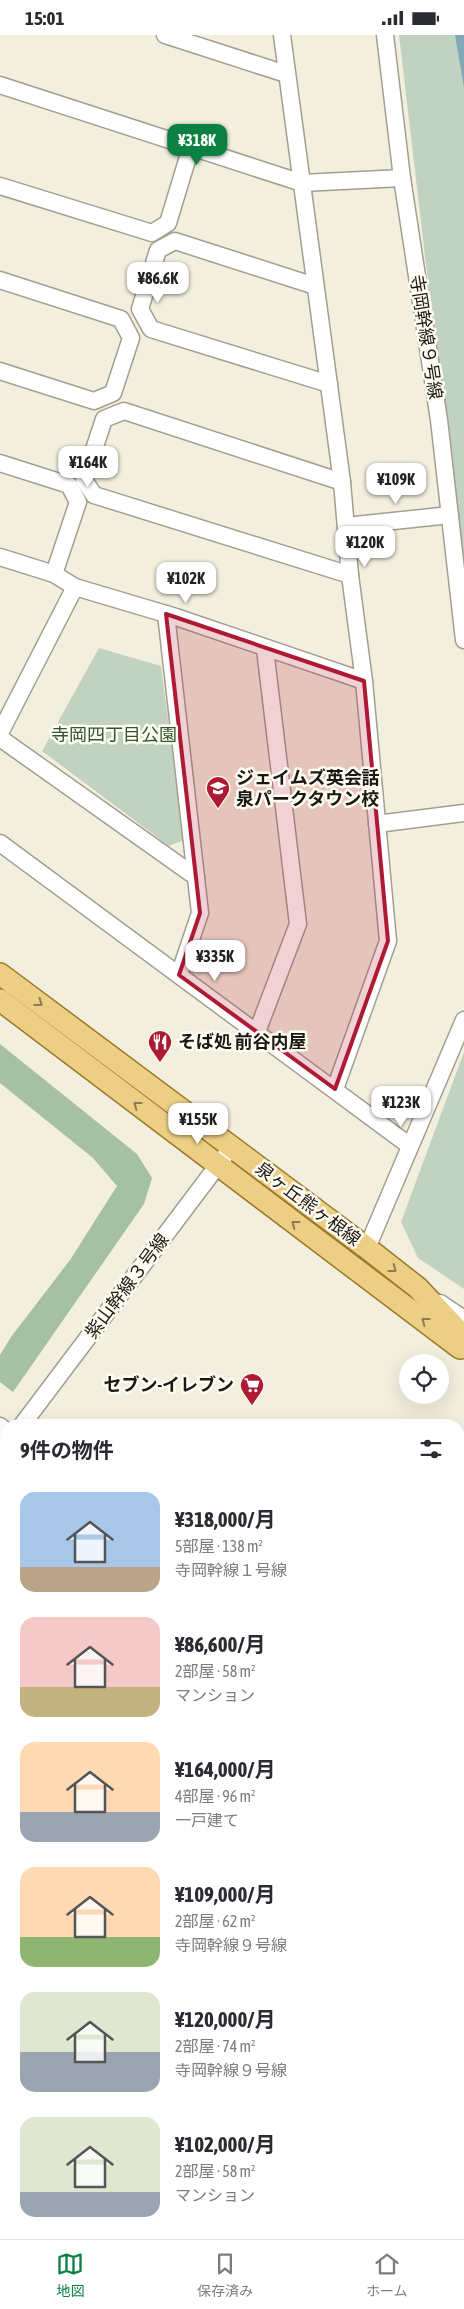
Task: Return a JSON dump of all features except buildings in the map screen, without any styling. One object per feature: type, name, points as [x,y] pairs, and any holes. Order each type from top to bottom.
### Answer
[{"type":"main road","name":"泉ヶ丘熊ヶ根線","points":[[0,974],[367,1248],[418,1288],[464,1337]]},
{"type":"main road","name":"泉ヶ丘熊ヶ根線","points":[[0,1000],[464,1351]]},
{"type":"street","points":[[165,35],[286,74]]},
{"type":"street","points":[[282,35],[342,482],[350,575],[364,681],[388,941],[335,1089]]},
{"type":"street","name":"寺岡幹線９号線","points":[[385,35],[402,178],[439,420],[464,640]]},
{"type":"street","points":[[0,85],[302,183],[402,178]]},
{"type":"street","points":[[0,186],[152,233],[168,223],[191,147]]},
{"type":"street","points":[[315,286],[175,241],[158,249],[140,309],[151,329],[328,384]]},
{"type":"street","points":[[0,280],[121,319],[131,338],[113,393],[94,401],[0,371]]},
{"type":"street","points":[[342,482],[124,411],[104,419],[84,479],[94,495],[350,575]]},
{"type":"street","points":[[0,463],[69,485],[78,502],[54,574]]},
{"type":"street","points":[[346,526],[450,515]]},
{"type":"street","points":[[0,557],[54,574],[75,587],[166,614],[364,681]]},
{"type":"street","points":[[0,733],[75,587]]},
{"type":"street","points":[[166,614],[200,913],[179,975]]},
{"type":"street","points":[[257,1032],[298,924],[265,649]]},
{"type":"street","points":[[0,738],[196,877]]},
{"type":"street","points":[[377,824],[464,813]]},
{"type":"street","points":[[0,843],[410,1146]]},
{"type":"street","points":[[367,1248],[464,1020]]},
{"type":"street","name":"紫山幹線３号線","points":[[27,1419],[232,1147]]},
{"type":"street","points":[[418,1288],[464,1319]]},
{"type":"highlighted area","points":[[166,614],[364,681],[388,941],[335,1089],[179,975],[200,913]]},
{"type":"green space","points":[[399,35],[464,35],[464,588]]},
{"type":"green space","name":"寺岡四丁目公園","points":[[99,648],[161,666],[184,840],[169,846],[42,751]]},
{"type":"green space","points":[[0,1044],[137,1154],[152,1178],[144,1204],[13,1392],[0,1382],[0,1355],[11,1337],[70,1260],[117,1186],[93,1158],[0,1083]]},
{"type":"green space","points":[[464,1052],[464,1289],[418,1258],[401,1222]]},
{"type":"water","points":[[455,35],[464,35],[464,88]]},
{"type":"place","name":"ジェイムズ英会話 泉パークタウン校","points":[[218,809]]},
{"type":"place","name":"そば処 前谷内屋","points":[[160,1063]]},
{"type":"place","name":"セブン-イレブン","points":[[252,1406]]}]
